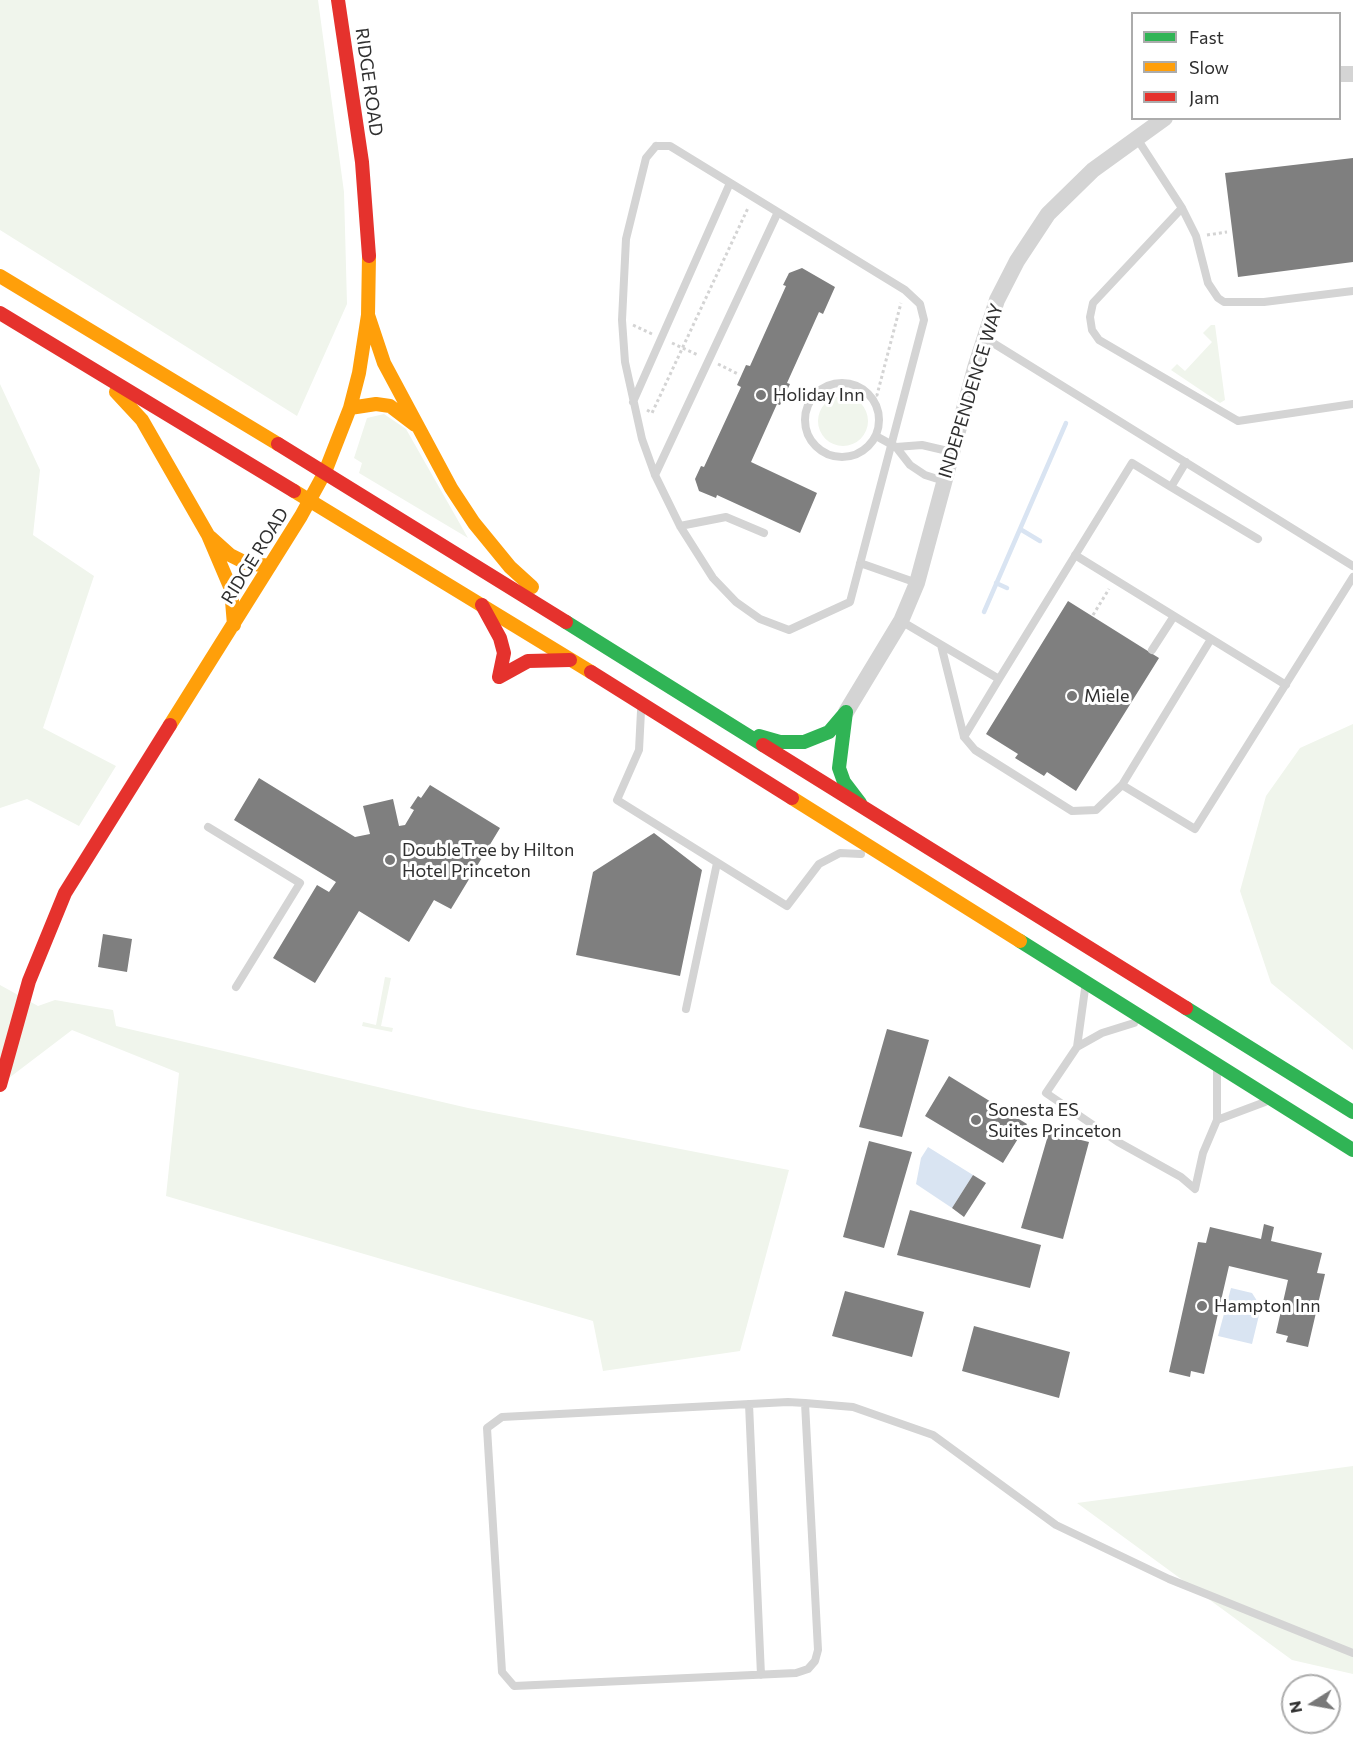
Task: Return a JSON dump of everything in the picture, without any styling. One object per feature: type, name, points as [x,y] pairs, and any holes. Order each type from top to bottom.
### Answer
[{"type":"main road","name":"RIDGE ROAD","points":[[0,1085],[35,963],[65,893],[311,499],[325,472],[350,408],[359,373],[368,315],[370,271],[364,183],[338,0]]},
{"type":"main road","points":[[0,276],[120,351],[325,472],[1353,1112]]},
{"type":"main road","points":[[0,313],[482,604],[1353,1150]]},
{"type":"main road","points":[[368,315],[384,363],[451,489],[474,523],[510,567],[575,628]]},
{"type":"main road","points":[[91,366],[142,420],[208,535],[231,589],[234,625]]},
{"type":"main road","points":[[350,408],[376,404],[390,406],[417,427]]},
{"type":"main road","points":[[208,535],[230,555],[246,563],[270,567]]},
{"type":"main road","points":[[482,604],[500,638],[504,653],[499,677],[528,662],[570,660]]},
{"type":"main road","points":[[740,731],[780,742],[804,742],[829,732],[846,712]]},
{"type":"main road","points":[[846,712],[839,752],[839,768],[844,782],[864,808]]},
{"type":"street","name":"INDEPENDENCE WAY","points":[[846,712],[901,621],[917,583],[985,338],[997,300],[1017,261],[1048,214],[1093,170],[1162,120]]},
{"type":"lane","points":[[1136,137],[1182,208],[1196,236],[1208,282],[1224,302],[1263,302],[1353,291]]},
{"type":"lane","points":[[656,146],[670,146],[730,183],[905,290],[920,304],[924,320],[850,602],[789,630],[760,619],[736,602],[713,578],[680,526],[655,475],[633,402],[625,362],[622,320],[626,239],[646,158],[656,146]]},
{"type":"lane","points":[[633,402],[730,183]]},
{"type":"lane","points":[[1182,208],[1093,303],[1090,317],[1092,330],[1099,340],[1238,421],[1353,404]]},
{"type":"lane","points":[[655,475],[778,212]]},
{"type":"lane","points":[[985,338],[1353,566]]},
{"type":"lane","points":[[834,384],[847,384],[860,388],[870,397],[877,409],[879,422],[876,436],[868,447],[857,454],[843,458],[830,456],[818,449],[810,438],[805,426],[806,412],[812,399],[821,390],[834,384]]},
{"type":"lane","points":[[876,436],[893,445],[910,465],[925,475],[944,481]]},
{"type":"lane","points":[[893,445],[922,445],[952,452]]},
{"type":"lane","points":[[1171,487],[1186,462]]},
{"type":"lane","points":[[964,737],[1132,463],[1258,539]]},
{"type":"lane","points":[[680,526],[726,517],[764,533]]},
{"type":"lane","points":[[1075,555],[1286,685]]},
{"type":"lane","points":[[860,563],[917,583]]},
{"type":"lane","points":[[1122,785],[1196,829],[1353,577]]},
{"type":"lane","points":[[1152,650],[1174,616]]},
{"type":"lane","points":[[901,621],[999,679]]},
{"type":"lane","points":[[940,645],[964,737],[975,750],[1072,811],[1096,810],[1122,785],[1211,639]]},
{"type":"lane","points":[[641,704],[639,750],[617,800],[717,863],[787,906],[819,864],[840,853],[882,855]]},
{"type":"lane","points":[[208,827],[300,883],[236,987]]},
{"type":"lane","points":[[686,1009],[717,863]]},
{"type":"lane","points":[[1086,982],[1077,1047],[1046,1094],[1118,1142],[1181,1176],[1195,1189],[1203,1154],[1217,1120],[1216,1063]]},
{"type":"lane","points":[[1077,1047],[1102,1033],[1145,1019]]},
{"type":"lane","points":[[1217,1120],[1274,1099]]},
{"type":"lane","points":[[805,1403],[818,1650],[815,1661],[808,1669],[796,1673],[514,1686],[502,1672],[487,1428],[502,1417],[749,1404],[805,1403],[854,1407],[933,1435],[1056,1525],[1169,1579],[1353,1653]]},
{"type":"lane","points":[[749,1404],[761,1675]]},
{"type":"path","points":[[633,402],[652,413],[748,208]]},
{"type":"path","points":[[1196,236],[1227,232]]},
{"type":"path","points":[[870,397],[877,395],[905,290]]},
{"type":"path","points":[[622,320],[738,374]]},
{"type":"path","points":[[1093,615],[1109,589]]},
{"type":"shaded area","points":[[0,0],[318,0],[344,192],[347,304],[297,416],[0,230]]},
{"type":"shaded area","points":[[1211,325],[1215,325],[1225,400],[1220,403],[1171,370],[1177,364],[1185,371],[1212,342],[1203,333]]},
{"type":"shaded area","points":[[0,384],[40,470],[33,535],[94,576],[43,728],[116,766],[79,826],[27,799],[0,808]]},
{"type":"shaded area","points":[[838,396],[848,396],[861,403],[868,416],[868,426],[861,439],[848,446],[838,446],[829,442],[822,435],[818,426],[818,416],[822,407],[829,400]]},
{"type":"shaded area","points":[[384,414],[406,429],[468,538],[359,473],[362,463],[354,458],[367,418]]},
{"type":"shaded area","points":[[1353,724],[1353,1050],[1271,983],[1240,891],[1266,796],[1300,748]]},
{"type":"shaded area","points":[[385,977],[391,978],[381,1026],[393,1028],[392,1032],[362,1026],[363,1022],[376,1025]]},
{"type":"shaded area","points":[[0,985],[38,1006],[55,1000],[113,1010],[116,1026],[468,1108],[789,1170],[740,1351],[603,1371],[593,1321],[166,1196],[179,1073],[72,1030],[5,1081],[0,1079]]},
{"type":"shaded area","points":[[1353,1466],[1353,1674],[1292,1660],[1077,1503]]},
{"type":"water","points":[[928,1147],[973,1175],[952,1208],[916,1184],[921,1158]]},
{"type":"water","points":[[1231,1288],[1252,1293],[1261,1307],[1252,1344],[1218,1336]]},
{"type":"building","points":[[1353,158],[1353,262],[1238,277],[1225,173]]},
{"type":"building","name":"Holiday Inn","points":[[802,268],[835,287],[823,314],[819,312],[787,383],[790,384],[780,405],[777,404],[751,462],[817,493],[800,533],[717,495],[716,498],[699,491],[695,479],[701,466],[704,467],[741,387],[737,385],[746,365],[750,366],[786,286],[783,285],[789,273]]},
{"type":"building","name":"Miele","points":[[1068,601],[1159,658],[1076,791],[1047,772],[1044,776],[1015,758],[1018,754],[986,734]]},
{"type":"building","name":"DoubleTree by Hilton Hotel Princeton","points":[[259,778],[355,837],[370,834],[363,806],[393,799],[399,826],[405,825],[414,810],[410,808],[418,796],[421,798],[430,785],[500,828],[451,909],[434,900],[409,942],[359,911],[315,983],[273,958],[317,885],[329,892],[336,882],[234,820]]},
{"type":"building","points":[[654,833],[702,870],[680,976],[576,955],[593,872]]},
{"type":"building","points":[[103,934],[132,939],[127,972],[98,967]]},
{"type":"building","points":[[887,1029],[929,1040],[902,1137],[859,1127]]},
{"type":"building","name":"Sonesta ES Suites Princeton","points":[[949,1076],[1027,1124],[1003,1163],[925,1116]]},
{"type":"building","points":[[1049,1132],[1089,1142],[1063,1239],[1021,1228]]},
{"type":"building","points":[[869,1141],[912,1152],[884,1248],[843,1237]]},
{"type":"building","points":[[973,1175],[986,1183],[964,1217],[952,1208]]},
{"type":"building","points":[[910,1210],[1041,1245],[1030,1288],[897,1255]]},
{"type":"building","name":"Hampton Inn","points":[[1264,1224],[1274,1227],[1271,1241],[1322,1253],[1317,1273],[1325,1274],[1308,1347],[1286,1342],[1288,1336],[1276,1333],[1288,1280],[1229,1266],[1204,1374],[1191,1371],[1190,1377],[1169,1372],[1198,1242],[1206,1243],[1210,1227],[1261,1239]]},
{"type":"building","points":[[845,1291],[924,1312],[912,1357],[832,1336]]},
{"type":"building","points":[[974,1326],[1070,1352],[1059,1398],[962,1371]]},
{"type":"waterway","points":[[984,612],[1066,423]]},
{"type":"waterway","points":[[1020,529],[1040,541]]},
{"type":"waterway","points":[[996,583],[1007,588]]},
{"type":"traffic: fast","points":[[566,622],[763,745]]},
{"type":"traffic: fast","points":[[846,712],[839,768],[844,782],[860,803]]},
{"type":"traffic: fast","points":[[759,736],[780,742],[804,742],[829,732],[846,712]]},
{"type":"traffic: fast","points":[[1020,941],[1353,1150]]},
{"type":"traffic: fast","points":[[1186,1008],[1353,1112]]},
{"type":"traffic: slow","points":[[170,725],[301,516],[325,472],[350,408],[359,373],[368,315],[369,256]]},
{"type":"traffic: slow","points":[[0,276],[278,444]]},
{"type":"traffic: slow","points":[[368,315],[384,363],[451,488],[474,523],[510,567],[532,587]]},
{"type":"traffic: slow","points":[[116,392],[142,420],[208,535],[231,589],[234,625]]},
{"type":"traffic: slow","points":[[350,408],[376,404],[390,406],[415,425]]},
{"type":"traffic: slow","points":[[294,491],[591,672]]},
{"type":"traffic: slow","points":[[210,537],[230,555],[246,563],[270,566]]},
{"type":"traffic: slow","points":[[792,798],[1020,941]]},
{"type":"traffic: jam","points":[[338,0],[362,162],[369,256]]},
{"type":"traffic: jam","points":[[0,313],[294,491]]},
{"type":"traffic: jam","points":[[278,444],[566,622]]},
{"type":"traffic: jam","points":[[482,605],[500,638],[504,653],[499,677]]},
{"type":"traffic: jam","points":[[499,677],[528,661],[570,660]]},
{"type":"traffic: jam","points":[[591,672],[792,798]]},
{"type":"traffic: jam","points":[[0,1085],[29,981],[65,893],[170,725]]},
{"type":"traffic: jam","points":[[763,745],[1186,1008]]},
{"type":"place","name":"Holiday Inn","points":[[761,395]]},
{"type":"place","name":"Miele","points":[[1072,696]]},
{"type":"place","name":"DoubleTree by Hilton Hotel Princeton","points":[[390,860]]},
{"type":"place","name":"Sonesta ES Suites Princeton","points":[[976,1120]]},
{"type":"place","name":"Hampton Inn","points":[[1202,1306]]}]
